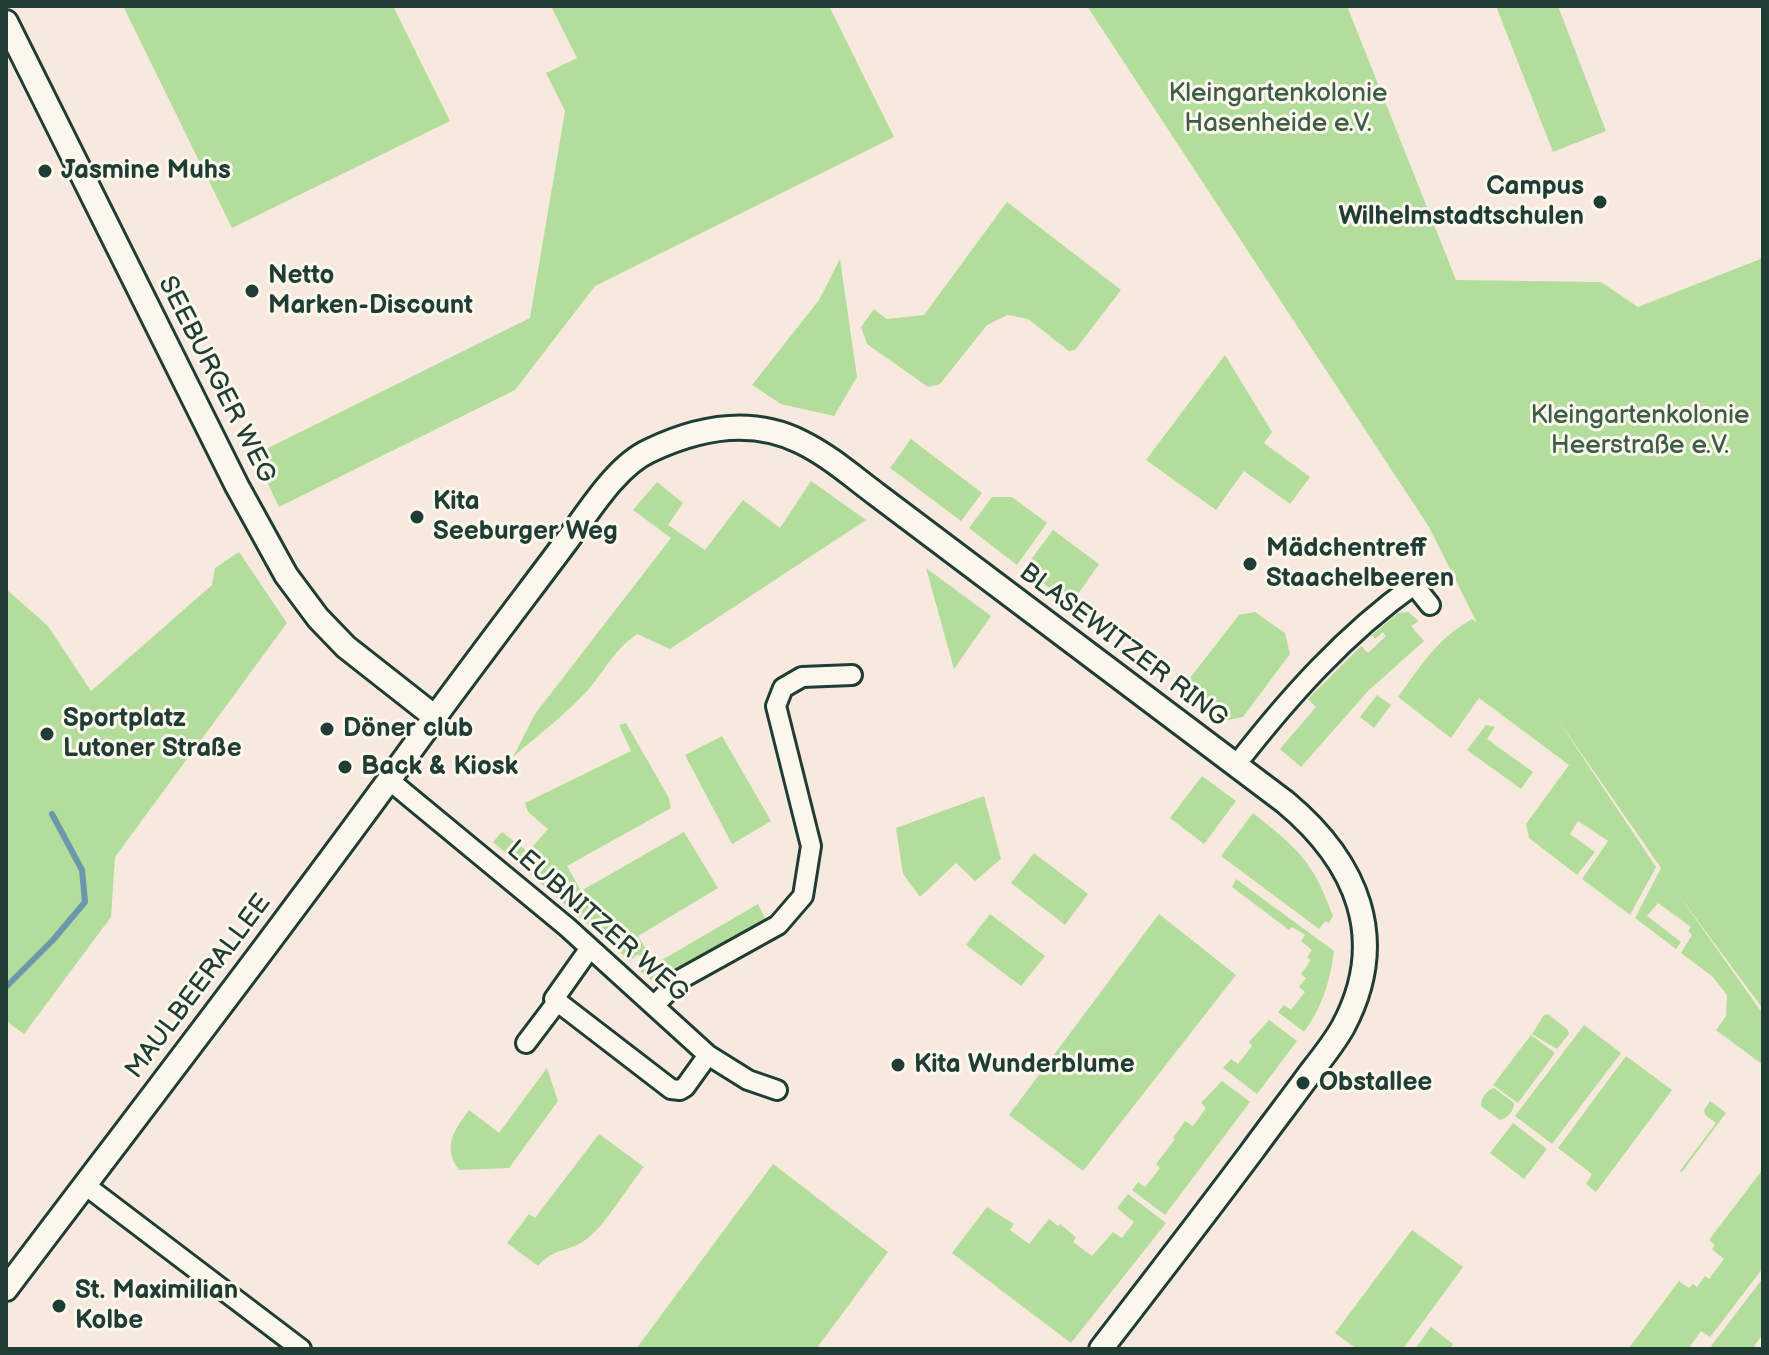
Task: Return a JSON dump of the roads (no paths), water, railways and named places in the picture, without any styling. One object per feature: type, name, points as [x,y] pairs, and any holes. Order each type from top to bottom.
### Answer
[{"type":"street","name":"SEEBURGER WEG","points":[[6,22],[237,486],[286,575],[318,618],[346,647],[435,717]]},
{"type":"street","name":"BLASEWITZER RING","points":[[435,717],[598,499],[625,469],[644,453],[678,438],[714,428],[759,429],[799,441],[819,452],[1304,818],[1340,859],[1350,877],[1361,915],[1364,955],[1353,1004],[1337,1038],[1101,1349]]},
{"type":"street","points":[[1236,765],[1301,687],[1381,610],[1414,585],[1430,605]]},
{"type":"street","points":[[654,1006],[679,980],[778,925],[803,896],[809,874],[811,846],[776,706],[783,688],[802,677],[852,675]]},
{"type":"street","name":"MAULBEERALLEE","points":[[6,1289],[435,717]]},
{"type":"street","name":"LEUBNITZER WEG","points":[[389,780],[590,948],[708,1055],[748,1080],[777,1090]]},
{"type":"street","points":[[590,948],[554,999],[557,1002],[671,1089],[685,1087],[708,1055]]},
{"type":"street","points":[[526,1043],[557,1002]]},
{"type":"street","points":[[85,1185],[301,1349]]},
{"type":"waterway","points":[[6,987],[53,940],[85,902],[82,870],[52,814]]},
{"type":"place","name":"Jasmine Muhs","points":[[45,171]]},
{"type":"place","name":"Campus Wilhelmstadtschulen","points":[[1600,202]]},
{"type":"place","name":"Netto Marken-Discount","points":[[252,291]]},
{"type":"place","name":"Kita Seeburger Weg","points":[[417,517]]},
{"type":"place","name":"Mädchentreff Staachelbeeren","points":[[1250,564]]},
{"type":"place","name":"Döner club","points":[[327,729]]},
{"type":"place","name":"Sportplatz Lutoner Straße","points":[[47,734]]},
{"type":"place","name":"Back & Kiosk","points":[[345,767]]},
{"type":"place","name":"Kita Wunderblume","points":[[898,1065]]},
{"type":"place","name":"Obstallee","points":[[1303,1083]]},
{"type":"place","name":"St. Maximilian Kolbe","points":[[59,1306]]},
{"type":"park label","name":"Kleingartenkolonie Hasenheide e.V.","points":[[1278,109]]},
{"type":"park label","name":"Kleingartenkolonie Heerstraße e.V.","points":[[1640,431]]}]
